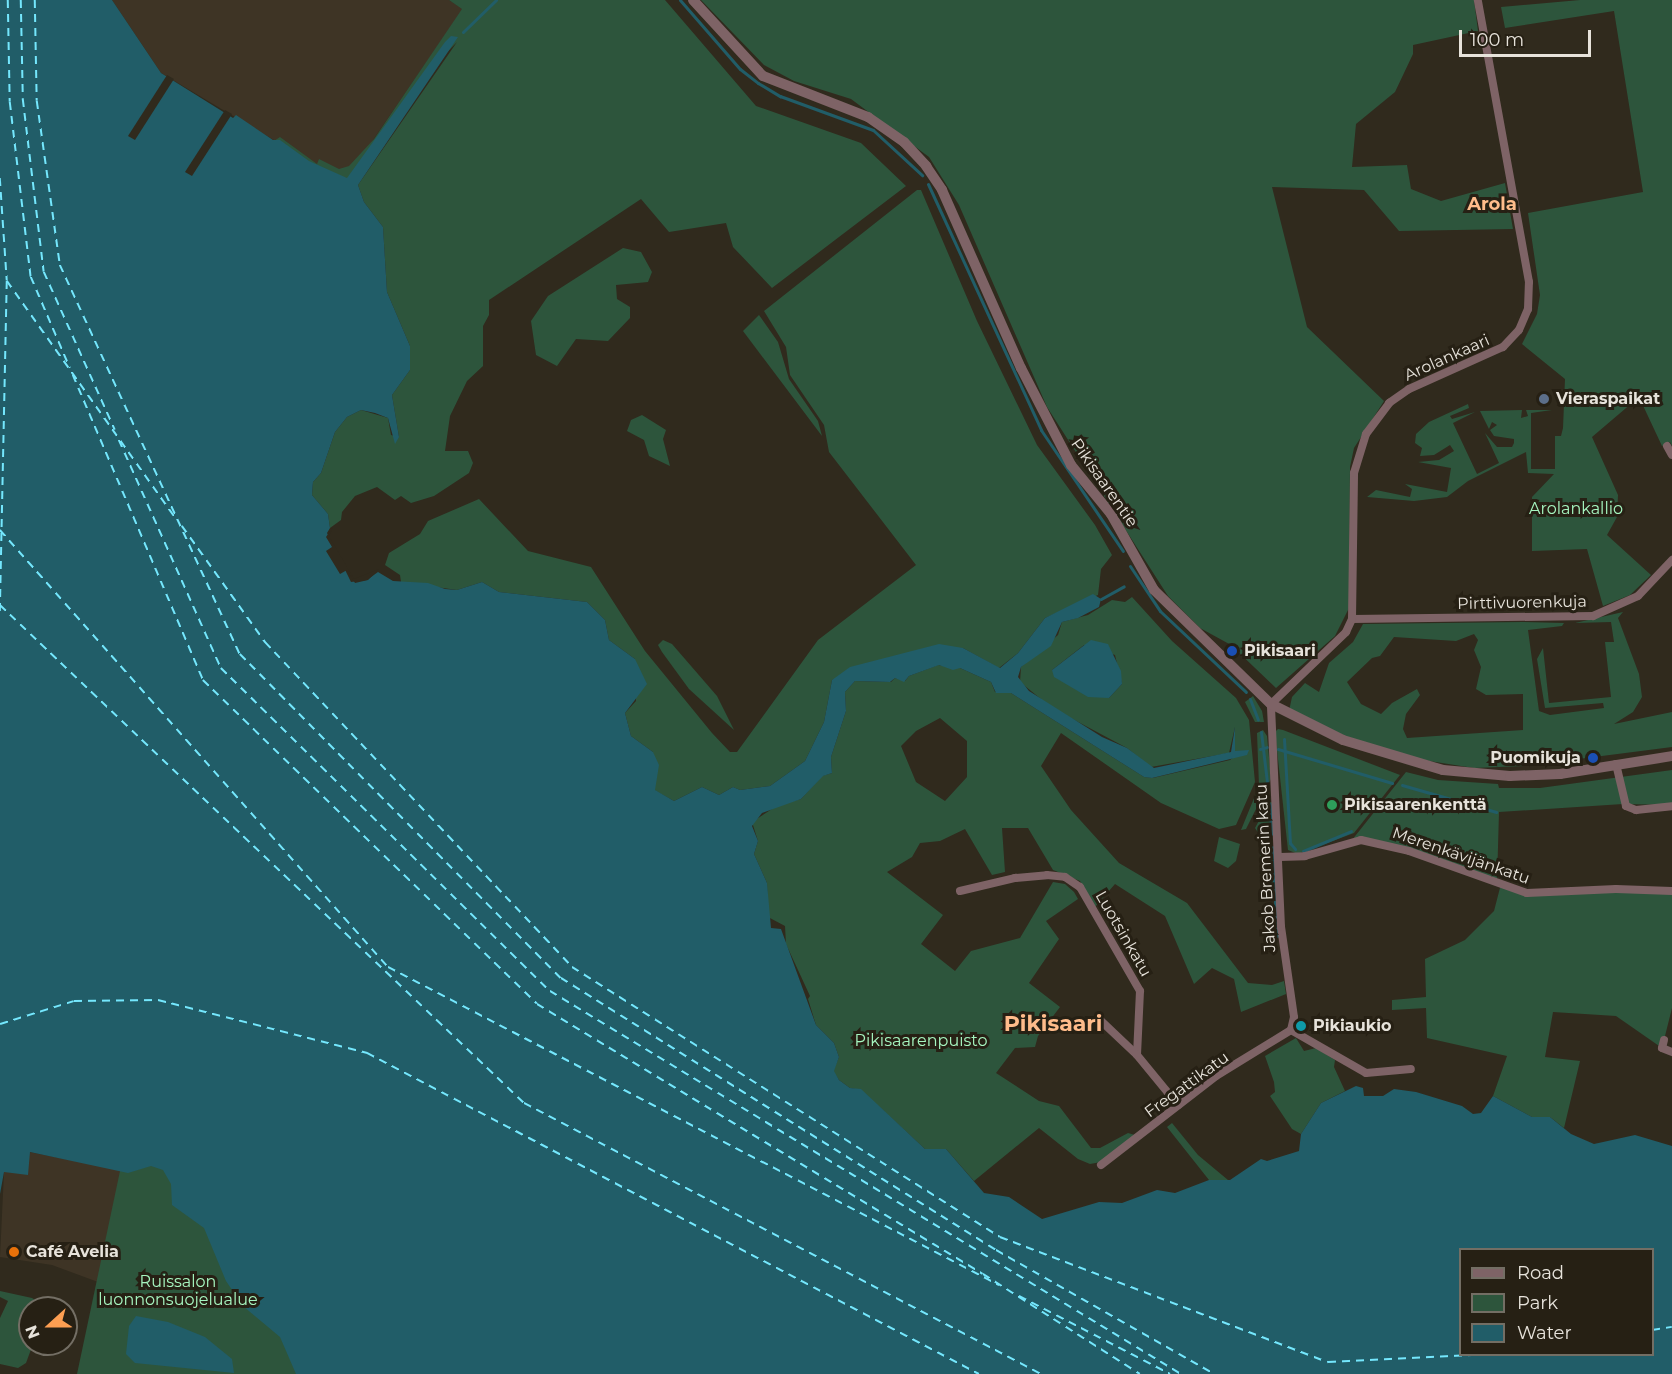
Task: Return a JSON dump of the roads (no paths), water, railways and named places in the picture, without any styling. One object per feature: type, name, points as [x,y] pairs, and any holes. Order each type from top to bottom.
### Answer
[{"type":"street","name":"Pikisaarentie","points":[[693,0],[763,76],[868,117],[904,142],[926,166],[942,190],[1059,446],[1111,514],[1154,590],[1271,704],[1342,740],[1443,770],[1537,775],[1672,756]]},
{"type":"street","name":"Arolankaari","points":[[1352,619],[1354,473],[1366,434],[1389,403],[1409,389],[1503,347],[1519,330],[1528,309],[1529,282],[1479,0]]},
{"type":"street","points":[[1667,446],[1672,455]]},
{"type":"street","name":"Pirttivuorenkuja","points":[[1352,619],[1593,616],[1638,597],[1672,560]]},
{"type":"street","points":[[1271,704],[1346,632],[1352,619]]},
{"type":"street","name":"Jakob Bremerin katu","points":[[1271,704],[1283,947],[1294,1017],[1291,1030]]},
{"type":"street","points":[[1616,764],[1626,806],[1636,810],[1672,806]]},
{"type":"street","name":"Merenkävijänkatu","points":[[1280,857],[1305,856],[1361,840],[1409,851],[1527,893],[1616,889],[1672,891]]},
{"type":"street","name":"Luotsinkatu","points":[[960,891],[1015,878],[1047,875],[1065,877],[1080,887],[1140,991],[1137,1055]]},
{"type":"street","points":[[1099,1019],[1118,1032],[1178,1105]]},
{"type":"street","points":[[1291,1030],[1366,1073],[1411,1069]]},
{"type":"street","name":"Fregattikatu","points":[[1101,1165],[1216,1076],[1291,1030]]},
{"type":"street","points":[[1663,1044],[1672,1052]]},
{"type":"water","points":[[0,0],[112,0],[161,73],[233,118],[236,115],[273,140],[280,140],[309,161],[347,178],[451,36],[458,37],[358,185],[364,202],[383,227],[387,292],[410,346],[410,370],[392,395],[399,437],[395,444],[388,418],[361,410],[347,417],[335,432],[321,473],[313,482],[312,495],[328,514],[330,528],[327,533],[351,582],[367,580],[378,572],[393,581],[428,583],[445,589],[457,590],[482,582],[499,592],[587,602],[605,620],[609,640],[635,659],[647,684],[625,713],[631,736],[653,752],[659,765],[655,790],[674,801],[702,787],[719,795],[733,787],[740,790],[770,786],[805,761],[824,722],[832,680],[850,667],[939,644],[963,648],[1000,668],[1018,653],[1045,618],[1093,594],[1101,599],[1099,607],[1078,618],[1062,622],[1051,646],[1021,667],[1018,677],[1029,691],[1102,737],[1127,748],[1154,768],[1231,752],[1235,727],[1235,751],[1249,750],[1247,755],[1152,778],[1144,777],[1011,693],[996,693],[991,682],[960,668],[953,670],[939,665],[909,676],[904,682],[895,678],[890,682],[855,681],[845,692],[846,711],[831,757],[832,773],[823,776],[801,799],[762,813],[752,826],[758,841],[754,854],[767,883],[771,928],[781,929],[816,1025],[834,1043],[839,1057],[834,1071],[839,1080],[850,1088],[861,1089],[925,1149],[946,1149],[984,1193],[1009,1197],[1042,1219],[1099,1202],[1122,1203],[1157,1190],[1175,1193],[1209,1180],[1230,1180],[1261,1159],[1267,1161],[1299,1151],[1301,1134],[1321,1103],[1356,1086],[1363,1088],[1364,1096],[1383,1096],[1394,1089],[1416,1092],[1462,1106],[1473,1114],[1481,1113],[1493,1096],[1532,1117],[1550,1117],[1571,1134],[1594,1144],[1635,1135],[1672,1146],[1672,1374],[296,1374],[280,1337],[243,1306],[226,1281],[204,1228],[172,1205],[171,1184],[163,1170],[151,1166],[128,1173],[30,1152],[28,1175],[4,1172],[0,1194]]},
{"type":"water","points":[[1091,640],[1108,644],[1121,671],[1122,684],[1109,698],[1088,697],[1054,677],[1052,670]]},
{"type":"water","points":[[136,1316],[168,1322],[205,1337],[232,1359],[234,1373],[135,1363],[126,1354],[129,1326]]},
{"type":"waterway","points":[[463,32],[496,0]]},
{"type":"waterway","points":[[680,0],[740,69],[758,83],[780,96],[873,130],[922,175]]},
{"type":"waterway","points":[[928,184],[1041,430],[1123,551]]},
{"type":"waterway","points":[[1130,566],[1160,611],[1246,692]]},
{"type":"waterway","points":[[1101,599],[1124,586]]},
{"type":"waterway","points":[[1250,699],[1258,720]]},
{"type":"waterway","points":[[1261,732],[1267,782]]},
{"type":"waterway","points":[[1284,739],[1290,843],[1295,849]]},
{"type":"waterway","points":[[1260,749],[1267,747]]},
{"type":"waterway","points":[[1278,749],[1392,783]]},
{"type":"waterway","points":[[1402,785],[1496,812]]},
{"type":"waterway","points":[[1270,804],[1271,834]]},
{"type":"waterway","points":[[1303,851],[1351,831]]},
{"type":"waterway","points":[[1272,847],[1277,936]]},
{"type":"place","name":"Vieraspaikat","points":[[1544,399]]},
{"type":"place","name":"Pikisaari","points":[[1232,651]]},
{"type":"place","name":"Puomikuja","points":[[1593,758]]},
{"type":"place","name":"Pikisaarenkenttä","points":[[1332,805]]},
{"type":"place","name":"Pikiaukio","points":[[1301,1026]]},
{"type":"place","name":"Café Avelia","points":[[14,1252]]},
{"type":"district","name":"Arola","points":[[1492,204]]},
{"type":"district","name":"Pikisaari","points":[[1053,1024]]},
{"type":"park label","name":"Arolankallio","points":[[1576,509]]},
{"type":"park label","name":"Pikisaarenpuisto","points":[[921,1041]]},
{"type":"park label","name":"Ruissalon luonnonsuojelualue","points":[[178,1291]]}]
